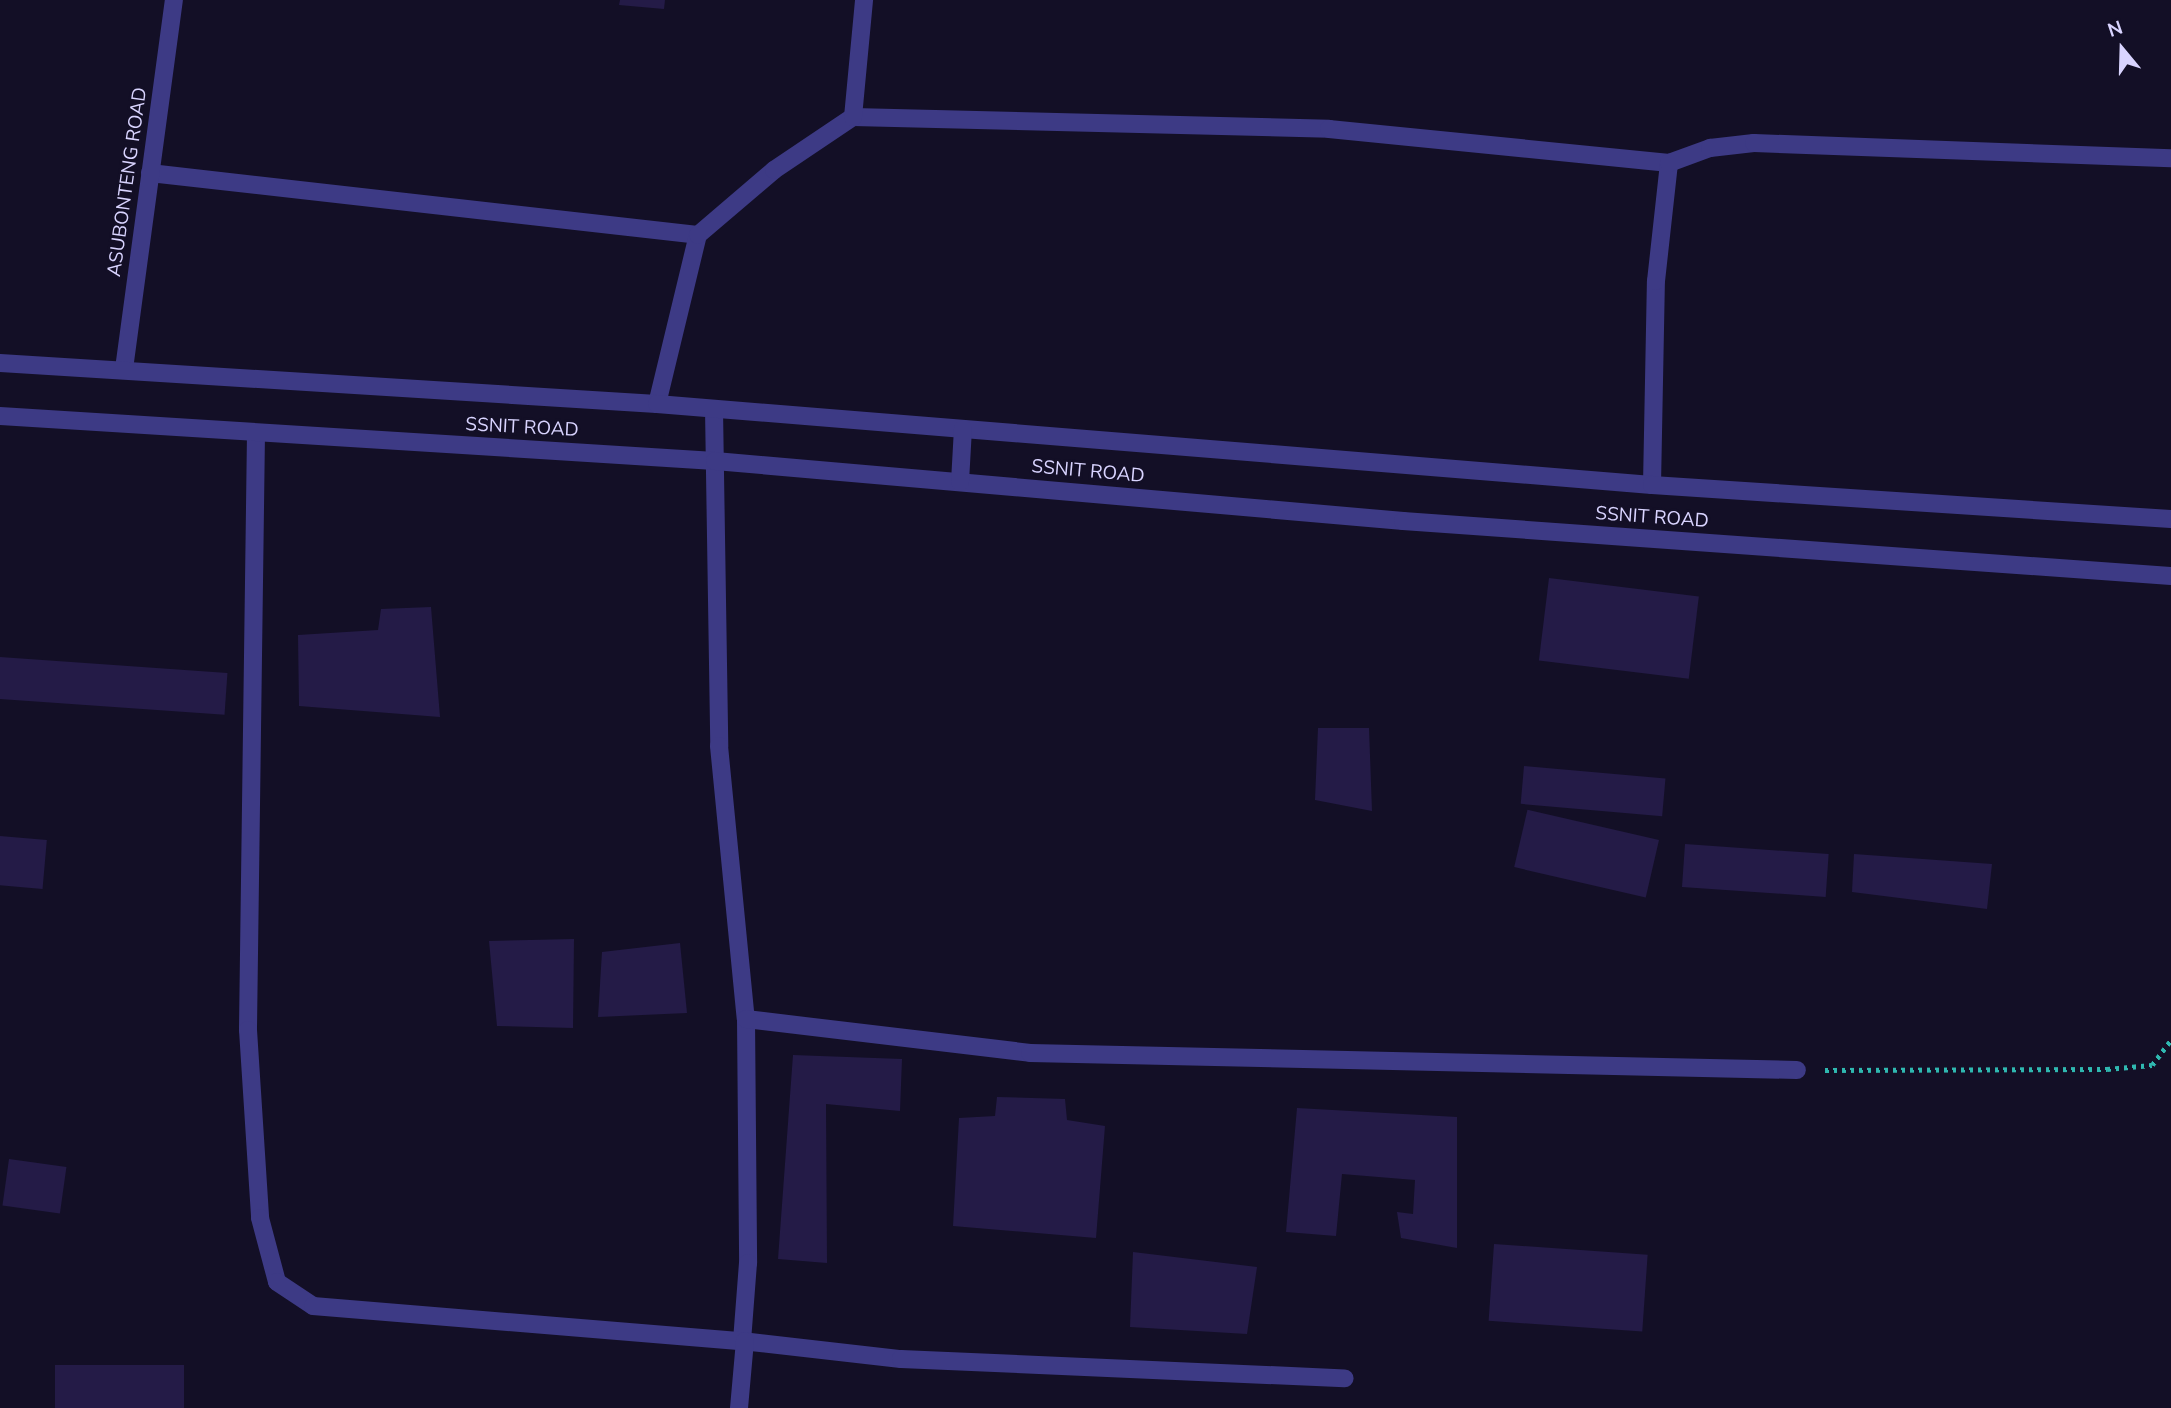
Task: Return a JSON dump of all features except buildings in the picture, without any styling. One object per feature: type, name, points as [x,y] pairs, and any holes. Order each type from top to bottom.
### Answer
[{"type":"street","name":"ASUBONTENG ROAD","points":[[124,369],[174,0]]},
{"type":"street","points":[[853,117],[864,0]]},
{"type":"street","points":[[657,404],[698,235],[774,170],[853,117],[1329,129],[1669,163],[1710,148],[1754,143],[2171,158]]},
{"type":"street","points":[[1651,485],[1656,281],[1669,163]]},
{"type":"street","points":[[150,173],[698,235]]},
{"type":"street","name":"SSNIT ROAD","points":[[0,363],[657,404],[1651,485],[2171,519]]},
{"type":"street","points":[[713,409],[719,746],[746,1019],[748,1262],[739,1408]]},
{"type":"street","name":"SSNIT ROAD","points":[[0,416],[715,460],[1403,521],[2171,576]]},
{"type":"street","points":[[960,482],[963,429]]},
{"type":"street","points":[[256,433],[248,1030],[260,1218],[276,1282],[313,1306],[743,1341],[901,1359],[1345,1378]]},
{"type":"street","points":[[746,1019],[1030,1054],[1797,1070]]},
{"type":"path","points":[[1797,1070],[2107,1069],[2152,1065],[2171,1040]]}]
